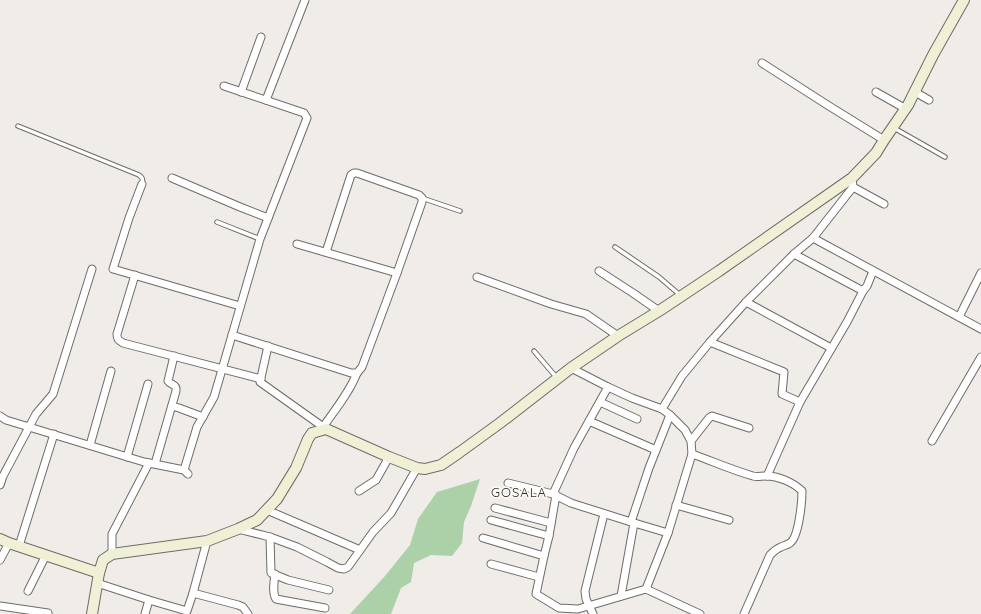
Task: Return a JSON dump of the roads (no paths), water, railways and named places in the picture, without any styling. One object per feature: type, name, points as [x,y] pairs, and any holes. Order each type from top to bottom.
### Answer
[{"type":"main road","points":[[92,614],[99,572],[103,560],[112,554],[207,541],[257,520],[277,499],[296,468],[312,433],[324,428],[417,468],[425,469],[441,464],[500,423],[558,378],[618,336],[719,272],[853,182],[876,153],[906,109],[933,55],[964,0]]},
{"type":"main road","points":[[9,542],[99,572]]},
{"type":"street","points":[[266,100],[305,0]]},
{"type":"street","points":[[241,92],[261,38]]},
{"type":"street","points":[[762,63],[884,140]]},
{"type":"street","points":[[0,416],[6,420],[128,457],[186,472],[197,427],[214,397],[260,239],[307,118],[304,113],[224,86]]},
{"type":"street","points":[[876,92],[906,109]]},
{"type":"street","points":[[915,92],[930,100]]},
{"type":"street","points":[[268,346],[260,382],[324,428],[353,384],[357,373],[362,367],[422,202],[422,198],[419,195],[354,173],[351,176],[326,252]]},
{"type":"street","points":[[172,178],[268,218]]},
{"type":"street","points":[[662,409],[682,376],[710,342],[746,302],[794,254],[813,238],[853,182],[884,204]]},
{"type":"street","points":[[142,184],[129,218],[113,270],[240,306]]},
{"type":"street","points":[[813,238],[981,329]]},
{"type":"street","points":[[298,244],[397,272]]},
{"type":"street","points":[[794,254],[863,291]]},
{"type":"street","points":[[0,485],[36,414],[53,394],[92,269]]},
{"type":"street","points":[[599,271],[659,311]]},
{"type":"street","points":[[767,476],[800,402],[847,322],[867,286],[873,271]]},
{"type":"street","points":[[959,317],[981,273]]},
{"type":"street","points":[[135,275],[117,334],[118,341],[261,379]]},
{"type":"street","points":[[476,278],[551,304],[586,314],[618,336]]},
{"type":"street","points":[[746,302],[831,348]]},
{"type":"street","points":[[232,334],[350,373],[357,373]]},
{"type":"street","points":[[710,342],[784,372],[782,394],[800,402]]},
{"type":"street","points":[[112,554],[112,534],[152,464],[172,406],[176,387],[175,385],[169,383],[168,378],[174,356]]},
{"type":"street","points":[[932,441],[981,357]]},
{"type":"street","points":[[572,368],[632,398],[662,409],[685,430],[691,441],[692,454],[668,533],[646,589]]},
{"type":"street","points":[[90,445],[111,371]]},
{"type":"street","points":[[128,457],[148,384]]},
{"type":"street","points":[[608,387],[574,448],[555,495],[549,536],[536,594],[558,611],[578,609],[646,589],[700,614]]},
{"type":"street","points":[[600,402],[637,419]]},
{"type":"street","points":[[172,406],[203,417]]},
{"type":"street","points":[[621,596],[633,523],[649,468],[670,415]]},
{"type":"street","points":[[691,441],[712,416],[749,428]]},
{"type":"street","points":[[589,421],[656,450]]},
{"type":"street","points":[[0,560],[54,434]]},
{"type":"street","points":[[692,454],[755,476],[767,476],[784,480],[796,485],[802,491],[800,516],[794,538],[790,543],[780,547],[770,555],[744,614]]},
{"type":"street","points":[[359,492],[376,480],[389,457]]},
{"type":"street","points":[[238,529],[270,536],[297,547],[341,569],[344,569],[348,567],[373,532],[391,513],[417,468]]},
{"type":"street","points":[[508,483],[555,495],[571,503],[668,533]]},
{"type":"street","points":[[676,505],[729,520]]},
{"type":"street","points":[[495,508],[551,523]]},
{"type":"street","points":[[267,510],[360,550]]},
{"type":"street","points":[[593,614],[586,599],[585,591],[604,514]]},
{"type":"street","points":[[491,520],[549,536]]},
{"type":"street","points":[[270,536],[271,572],[288,580],[329,590]]},
{"type":"street","points":[[483,538],[544,556]]},
{"type":"street","points":[[97,584],[187,613],[207,541]]},
{"type":"street","points":[[28,591],[46,555]]},
{"type":"street","points":[[491,564],[539,577]]},
{"type":"street","points":[[275,574],[274,595],[276,599],[325,608]]},
{"type":"street","points":[[193,594],[238,605],[243,607],[248,614]]},
{"type":"street","points":[[145,614],[149,600]]},
{"type":"street","points":[[0,606],[48,613]]},
{"type":"lane","points":[[18,126],[139,175],[143,180],[142,184]]},
{"type":"lane","points":[[893,127],[945,158]]},
{"type":"lane","points":[[422,198],[460,211]]},
{"type":"lane","points":[[217,222],[260,239]]},
{"type":"lane","points":[[615,247],[659,277],[682,296]]},
{"type":"lane","points":[[534,351],[558,378]]},
{"type":"district","name":"GOSALA","points":[[519,492]]}]
